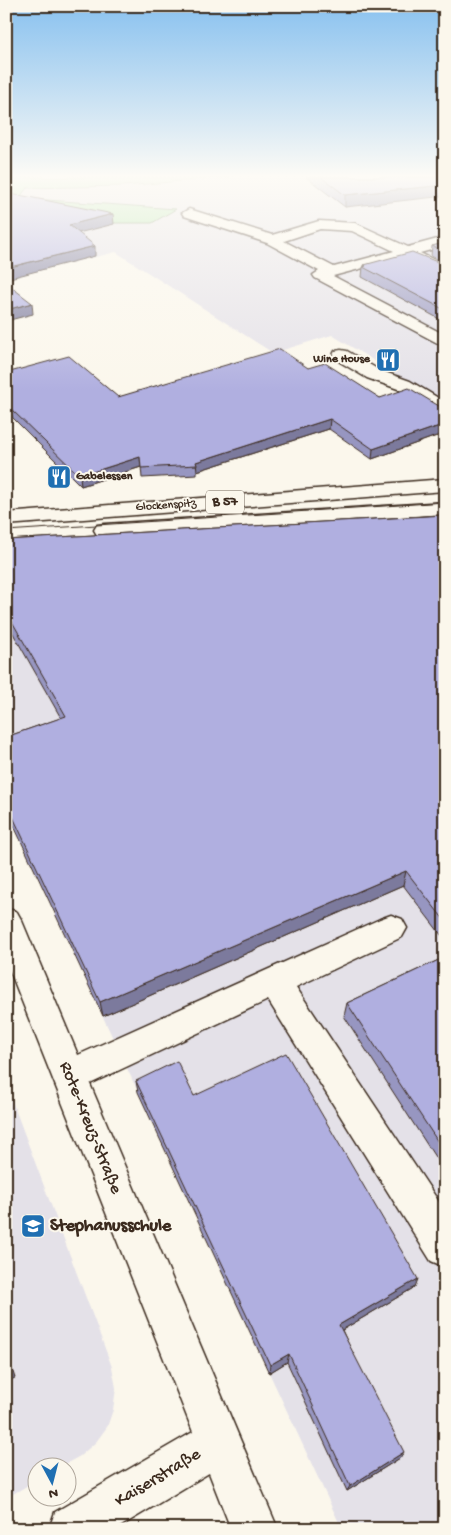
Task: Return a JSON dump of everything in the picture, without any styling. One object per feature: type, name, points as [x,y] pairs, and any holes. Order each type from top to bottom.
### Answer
[{"type":"main road","points":[[288,249],[332,272]]},
{"type":"main road","points":[[400,249],[445,270]]},
{"type":"main road","points":[[419,249],[320,276],[445,342]]},
{"type":"main road","points":[[341,355],[373,374],[404,385],[445,410]]},
{"type":"main road","name":"Glockenspitz","points":[[6,519],[445,485]]},
{"type":"main road","name":"Glockenspitz","points":[[6,536],[445,508]]},
{"type":"main road","name":"Rote-Kreuz-Straße","points":[[6,921],[255,1529]]},
{"type":"main road","points":[[69,1076],[390,928]]},
{"type":"main road","points":[[274,981],[445,1247]]},
{"type":"main road","name":"Kaiserstraße","points":[[72,1529],[218,1442]]},
{"type":"shaded area","points":[[6,249],[445,249],[445,404],[332,335],[273,353],[116,252],[6,279]]},
{"type":"shaded area","points":[[445,526],[445,1529],[342,1529],[6,809],[6,551]]},
{"type":"shaded area","name":"Stephanusschule","points":[[6,1085],[112,1367],[116,1388],[113,1410],[107,1427],[96,1442],[76,1458],[28,1458],[28,1485],[6,1498]]},
{"type":"building","points":[[6,249],[84,249],[6,268]]},
{"type":"building","points":[[412,252],[445,265],[445,310],[363,267],[366,266],[364,265]]},
{"type":"building","points":[[6,283],[32,303],[6,310]]},
{"type":"building","points":[[280,349],[308,368],[325,363],[380,398],[409,388],[439,406],[445,407],[445,424],[373,449],[330,419],[196,462],[197,465],[141,468],[140,457],[80,476],[10,408],[6,409],[6,373],[69,356],[118,397]]},
{"type":"building","points":[[445,515],[445,921],[406,871],[100,1002],[6,802],[6,737],[66,716],[6,611],[6,540]]},
{"type":"building","points":[[445,957],[445,1147],[442,1148],[347,1003]]},
{"type":"building","points":[[286,1053],[418,1279],[339,1325],[404,1452],[350,1486],[289,1354],[270,1365],[136,1081],[177,1061],[194,1096]]},
{"type":"building","points":[[6,1357],[11,1371],[6,1374]]},
{"type":"tram line","points":[[6,531],[445,502]]},
{"type":"place","name":"Wine House","points":[[388,360]]},
{"type":"place","name":"Gabelessen","points":[[59,477]]},
{"type":"place","name":"Stephanusschule","points":[[33,1226]]}]
